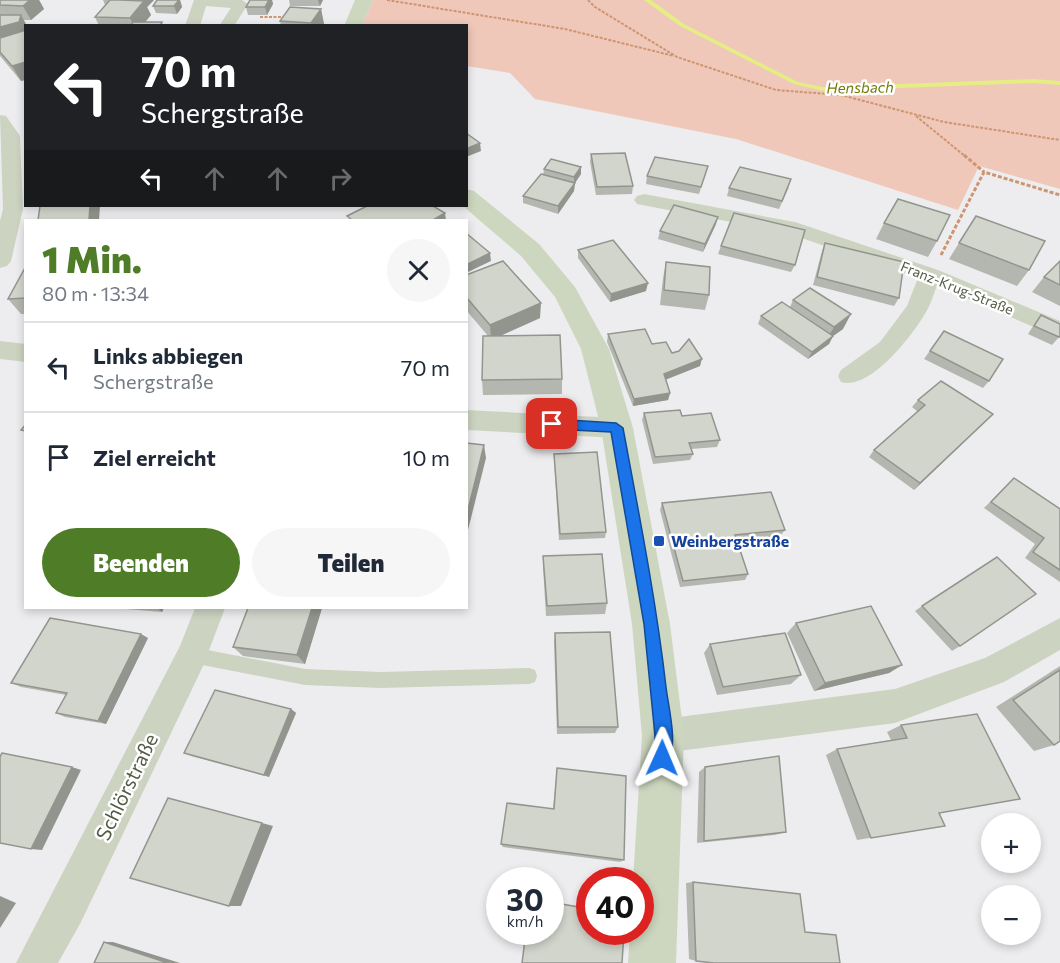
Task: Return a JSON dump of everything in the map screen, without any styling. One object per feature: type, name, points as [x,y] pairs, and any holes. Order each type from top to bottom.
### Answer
[{"type":"street","points":[[354,24],[364,0]]},
{"type":"street","points":[[193,24],[201,1],[241,4],[227,24]]},
{"type":"street","points":[[0,120],[11,136],[13,209],[0,261]]},
{"type":"street","points":[[468,198],[530,250],[566,293],[595,349],[616,428],[651,624],[663,736],[652,963]]},
{"type":"street","name":"Franz-Krug-Straße","points":[[644,200],[788,226],[930,275],[1060,330]]},
{"type":"street","points":[[850,376],[888,348],[917,309],[930,275]]},
{"type":"street","points":[[0,350],[24,353]]},
{"type":"street","points":[[468,420],[616,428]]},
{"type":"street","name":"Schlörstraße","points":[[36,963],[68,908],[192,655],[210,609]]},
{"type":"street","points":[[663,736],[895,706],[993,672],[1060,633]]},
{"type":"lane","points":[[192,655],[305,677],[381,680],[529,676]]},
{"type":"path","points":[[384,0],[565,29],[678,57],[776,90],[841,95],[944,122],[1060,140]]},
{"type":"path","points":[[588,0],[595,7],[678,57]]},
{"type":"path","points":[[279,17],[290,17]]},
{"type":"path","points":[[913,114],[984,172],[1060,195]]},
{"type":"path","points":[[930,275],[984,172]]},
{"type":"shaded area","points":[[373,0],[1060,0],[1060,189],[979,166],[958,210],[736,139],[535,99],[510,73],[468,66],[468,24],[363,24]]},
{"type":"building","points":[[0,0],[30,0],[23,6],[0,5]]},
{"type":"building","points":[[110,0],[144,1],[130,18],[95,17]]},
{"type":"building","points":[[157,0],[179,0],[174,6],[153,6]]},
{"type":"building","points":[[250,0],[269,0],[265,7],[246,7]]},
{"type":"building","points":[[290,7],[321,9],[311,23],[280,21]]},
{"type":"building","points":[[0,15],[21,15],[19,22],[0,27]]},
{"type":"building","points":[[133,22],[162,22],[161,24],[132,24]]},
{"type":"building","points":[[24,31],[24,63],[12,66],[0,52],[0,38]]},
{"type":"building","points":[[468,134],[480,143],[468,148]]},
{"type":"building","points":[[625,153],[633,186],[597,187],[591,154]]},
{"type":"building","points":[[655,157],[708,166],[701,187],[647,176]]},
{"type":"building","points":[[551,159],[581,167],[574,177],[544,169]]},
{"type":"building","points":[[740,167],[791,179],[782,201],[729,188]]},
{"type":"building","points":[[541,174],[575,183],[558,206],[523,196]]},
{"type":"building","points":[[898,199],[950,215],[937,241],[884,223]]},
{"type":"building","points":[[674,205],[718,217],[705,244],[660,231]]},
{"type":"building","points":[[40,207],[90,207],[89,219],[38,219]]},
{"type":"building","points":[[365,207],[435,207],[445,213],[435,219],[351,219],[347,216]]},
{"type":"building","points":[[734,213],[805,230],[795,265],[721,246]]},
{"type":"building","points":[[976,216],[1045,241],[1029,270],[959,243]]},
{"type":"building","points":[[468,235],[490,253],[468,264]]},
{"type":"building","points":[[613,240],[648,283],[611,294],[578,250]]},
{"type":"building","points":[[825,243],[904,262],[899,298],[817,277]]},
{"type":"building","points":[[503,261],[541,303],[490,325],[468,299],[468,274]]},
{"type":"building","points":[[1060,261],[1060,285],[1044,277]]},
{"type":"building","points":[[666,262],[710,267],[709,295],[664,290]]},
{"type":"building","points":[[24,270],[24,298],[8,299]]},
{"type":"building","points":[[810,288],[851,314],[834,327],[793,300]]},
{"type":"building","points":[[782,302],[833,336],[812,352],[761,316]]},
{"type":"building","points":[[1041,315],[1060,324],[1059,337],[1034,326]]},
{"type":"building","points":[[645,329],[652,344],[666,342],[672,353],[679,351],[689,339],[702,359],[664,374],[670,393],[634,399],[608,334]]},
{"type":"building","points":[[944,331],[1003,359],[989,381],[930,351]]},
{"type":"building","points":[[560,335],[562,379],[482,380],[483,336]]},
{"type":"building","points":[[941,381],[993,414],[920,483],[874,450],[925,405],[918,400]]},
{"type":"building","points":[[680,410],[682,416],[711,413],[720,440],[689,443],[693,454],[655,457],[644,413]]},
{"type":"building","points":[[468,443],[484,445],[468,510]]},
{"type":"building","points":[[597,452],[606,532],[560,534],[554,454]]},
{"type":"building","points":[[1014,478],[1060,509],[1060,570],[1033,552],[1044,538],[991,502]]},
{"type":"building","points":[[771,492],[785,530],[735,535],[748,574],[683,581],[662,503]]},
{"type":"building","points":[[602,554],[607,603],[547,606],[543,556]]},
{"type":"building","points":[[997,557],[1036,594],[960,646],[922,606]]},
{"type":"building","points":[[871,606],[902,665],[825,683],[796,623]]},
{"type":"building","points":[[248,609],[312,609],[297,655],[233,647]]},
{"type":"building","points":[[50,618],[141,634],[98,721],[56,713],[67,693],[11,683]]},
{"type":"building","points":[[610,632],[618,727],[558,727],[555,633]]},
{"type":"building","points":[[785,633],[801,675],[723,687],[710,644]]},
{"type":"building","points":[[1060,670],[1060,741],[1054,745],[1013,700]]},
{"type":"building","points":[[215,690],[291,709],[264,775],[184,753]]},
{"type":"building","points":[[977,714],[1020,799],[939,813],[945,826],[871,838],[837,749],[907,738],[901,725]]},
{"type":"building","points":[[2,753],[72,767],[31,849],[0,843],[0,757]]},
{"type":"building","points":[[779,756],[786,832],[704,841],[705,767]]},
{"type":"building","points":[[557,768],[626,776],[624,860],[501,844],[507,803],[554,809]]},
{"type":"building","points":[[168,798],[262,823],[229,906],[130,878]]},
{"type":"building","points":[[693,882],[800,894],[805,932],[836,935],[840,963],[696,961]]},
{"type":"building","points":[[564,904],[576,907],[576,945],[623,945],[622,963],[522,963],[524,945],[564,945]]},
{"type":"building","points":[[104,942],[168,963],[94,963]]},
{"type":"waterway","name":"Hensbach","points":[[647,0],[682,25],[796,83],[823,89],[1033,81],[1060,83]]},
{"type":"place","name":"Weinbergstraße","points":[[659,541]]},
{"type":"route","points":[[552,424],[616,428],[639,545],[651,624],[663,736],[662,758]]}]
